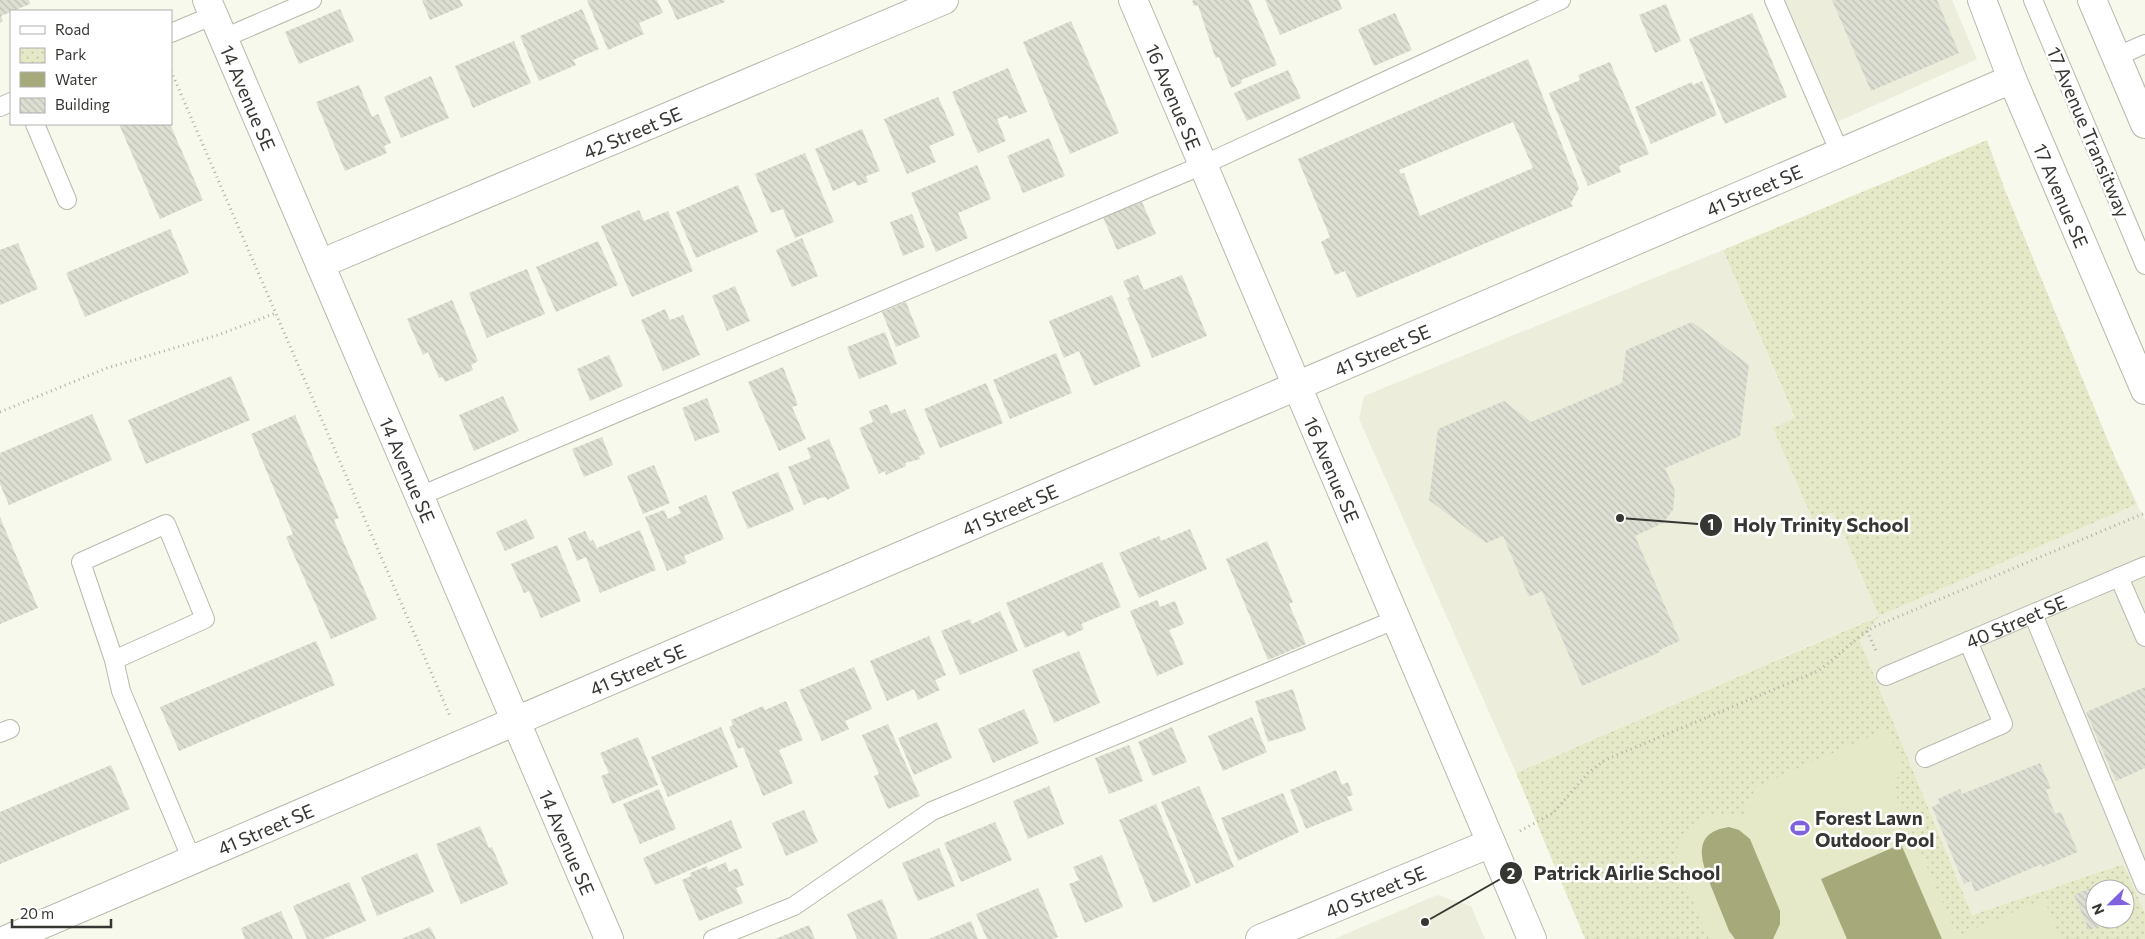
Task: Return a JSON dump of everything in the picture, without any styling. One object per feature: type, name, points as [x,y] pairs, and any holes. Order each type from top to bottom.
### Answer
[{"type":"street","name":"42 Street SE","points":[[320,264],[944,0]]},
{"type":"street","name":"16 Avenue SE","points":[[1133,0],[1532,939]]},
{"type":"street","name":"17 Avenue SE","points":[[1982,0],[2012,79],[2145,390]]},
{"type":"street","points":[[2092,0],[2145,124]]},
{"type":"street","name":"14 Avenue SE","points":[[215,18],[609,939]]},
{"type":"street","name":"41 Street SE","points":[[8,939],[2012,79]]},
{"type":"street","name":"40 Street SE","points":[[1260,939],[1491,842]]},
{"type":"lane","points":[[172,33],[215,18],[312,0]]},
{"type":"lane","points":[[420,496],[1203,165],[1561,0]]},
{"type":"lane","points":[[1774,0],[1840,153]]},
{"type":"lane","name":"17 Avenue Transitway","points":[[2033,0],[2145,265]]},
{"type":"lane","points":[[2116,57],[2145,44]]},
{"type":"lane","points":[[35,125],[67,200]]},
{"type":"lane","points":[[114,660],[206,619],[166,524],[81,562],[114,660],[121,691],[192,860]]},
{"type":"lane","name":"40 Street SE","points":[[1886,676],[2145,566]]},
{"type":"lane","points":[[2118,577],[2145,638]]},
{"type":"lane","points":[[2033,614],[2145,885]]},
{"type":"lane","points":[[712,939],[794,906],[932,811],[1396,619]]},
{"type":"lane","points":[[1925,758],[2003,724],[1968,641]]},
{"type":"path","points":[[172,73],[462,744]]},
{"type":"path","points":[[0,412],[107,368],[218,336],[276,313]]},
{"type":"path","points":[[1491,842],[1553,813],[1588,773],[1605,760],[1818,671],[1876,626],[2145,513]]},
{"type":"shaded area","points":[[1777,0],[1952,0],[1977,59],[1831,125]]},
{"type":"shaded area","points":[[1723,250],[1879,616],[2137,504],[2145,520],[2145,913],[2135,891],[2135,879],[2130,879],[2123,864],[1972,915],[1860,641],[1878,616],[1516,773],[1359,419],[1364,396]]},
{"type":"shaded area","points":[[1437,895],[1471,906],[1485,939],[1334,939]]},
{"type":"green space","points":[[1987,140],[2005,190],[2113,453],[2137,504],[1879,616],[1834,512],[1813,520],[1773,428],[1795,418],[1723,250]]},
{"type":"green space","points":[[1879,616],[1860,641],[1972,915],[2123,864],[2130,879],[2085,879],[2085,929],[2135,929],[2135,891],[2145,913],[2145,939],[1585,939],[1516,773]]},
{"type":"green space","name":"Forest Lawn Outdoor Pool","points":[[1887,729],[1903,765],[1893,788],[1957,936],[2044,899],[2061,939],[1709,939],[1677,864],[1677,849],[1684,834],[1697,821],[1713,814],[1729,814],[1742,818],[1756,787]]},
{"type":"water","points":[[1729,827],[1739,830],[1750,839],[1780,911],[1780,924],[1773,939],[1735,939],[1729,931],[1715,896],[1703,861],[1703,843],[1716,830]]},
{"type":"water","points":[[1901,844],[1942,939],[1847,939],[1821,879]]},
{"type":"building","points":[[0,0],[29,0],[30,4],[16,10],[10,10],[10,12],[1,16],[3,21],[0,23]]},
{"type":"building","points":[[422,0],[460,0],[463,6],[430,20]]},
{"type":"building","points":[[587,0],[657,0],[663,13],[639,23],[644,34],[608,50]]},
{"type":"building","points":[[668,0],[724,0],[725,2],[677,20]]},
{"type":"building","points":[[1249,0],[1277,65],[1241,80],[1242,83],[1231,88],[1219,57],[1216,58],[1214,54],[1198,5],[1194,6],[1192,1]]},
{"type":"building","points":[[1265,0],[1339,0],[1342,9],[1280,35]]},
{"type":"building","points":[[1832,0],[1937,0],[1959,53],[1871,91]]},
{"type":"building","points":[[1666,4],[1681,41],[1655,53],[1639,15]]},
{"type":"building","points":[[340,9],[354,41],[299,64],[285,32]]},
{"type":"building","points":[[582,9],[599,49],[573,60],[576,65],[539,81],[520,36]]},
{"type":"building","points":[[1395,13],[1412,50],[1374,66],[1358,29]]},
{"type":"building","points":[[1752,13],[1787,97],[1725,124],[1689,39]]},
{"type":"building","points":[[1071,21],[1119,133],[1070,154],[1023,42]]},
{"type":"building","points":[[514,41],[531,83],[473,108],[455,66]]},
{"type":"building","points":[[1528,59],[1579,188],[1571,203],[1573,206],[1357,298],[1345,271],[1335,275],[1321,242],[1330,237],[1298,159]],"holes":[[[1513,122],[1533,168],[1420,216],[1404,173],[1401,174],[1399,170]]]},
{"type":"building","points":[[1610,62],[1649,154],[1619,166],[1621,172],[1588,186],[1549,93],[1580,80],[1578,75]]},
{"type":"building","points":[[1008,68],[1027,112],[1009,119],[1007,115],[997,119],[1006,141],[978,153],[952,92]]},
{"type":"building","points":[[1288,70],[1301,98],[1247,121],[1234,93]]},
{"type":"building","points":[[431,76],[449,118],[401,138],[384,97]]},
{"type":"building","points":[[1702,81],[1717,115],[1651,144],[1635,107],[1692,82],[1693,85]]},
{"type":"building","points":[[359,85],[372,117],[378,114],[391,143],[384,146],[387,153],[345,171],[316,102]]},
{"type":"building","points":[[938,97],[955,135],[929,146],[936,162],[907,174],[884,119]]},
{"type":"building","points":[[119,125],[170,125],[203,200],[160,219]]},
{"type":"building","points":[[862,129],[880,171],[866,176],[868,182],[857,186],[855,181],[833,191],[815,149]]},
{"type":"building","points":[[1049,138],[1065,176],[1023,193],[1007,156]]},
{"type":"building","points":[[805,153],[834,222],[795,238],[783,209],[771,213],[755,174]]},
{"type":"building","points":[[977,165],[991,199],[958,213],[968,238],[936,252],[911,193]]},
{"type":"building","points":[[738,185],[758,232],[696,258],[676,212]]},
{"type":"building","points":[[1142,202],[1156,234],[1117,250],[1103,217]]},
{"type":"building","points":[[639,210],[644,221],[668,211],[693,271],[632,297],[601,226]]},
{"type":"building","points":[[912,214],[925,247],[903,256],[890,222]]},
{"type":"building","points":[[170,229],[189,273],[85,317],[66,273]]},
{"type":"building","points":[[802,238],[818,276],[792,287],[776,250]]},
{"type":"building","points":[[598,241],[618,285],[556,312],[536,267]]},
{"type":"building","points":[[18,243],[38,289],[0,305],[0,250]]},
{"type":"building","points":[[527,269],[545,314],[487,338],[469,293]]},
{"type":"building","points":[[1138,275],[1144,290],[1182,275],[1207,336],[1152,358],[1127,298],[1130,297],[1123,281]]},
{"type":"building","points":[[735,286],[750,321],[727,331],[712,296]]},
{"type":"building","points":[[1112,295],[1141,366],[1094,386],[1079,351],[1064,358],[1049,321]]},
{"type":"building","points":[[452,300],[478,361],[471,365],[473,370],[445,382],[442,377],[439,378],[428,352],[423,355],[407,319]]},
{"type":"building","points":[[906,302],[920,337],[896,347],[882,312]]},
{"type":"building","points":[[665,309],[670,320],[683,315],[700,355],[663,371],[641,320]]},
{"type":"building","points":[[1692,322],[1749,365],[1740,436],[1665,468],[1675,491],[1673,510],[1663,523],[1635,536],[1680,641],[1659,650],[1660,652],[1582,686],[1542,591],[1529,597],[1503,536],[1486,543],[1429,500],[1438,429],[1504,401],[1531,422],[1622,383],[1626,350]]},
{"type":"building","points":[[885,332],[897,364],[859,379],[847,347]]},
{"type":"building","points":[[1056,353],[1072,393],[1010,419],[993,380]]},
{"type":"building","points":[[609,355],[623,386],[590,401],[577,369]]},
{"type":"building","points":[[783,367],[798,405],[792,407],[806,439],[779,451],[748,382]]},
{"type":"building","points":[[231,376],[250,420],[146,464],[128,420]]},
{"type":"building","points":[[986,383],[1003,423],[940,448],[924,409]]},
{"type":"building","points":[[503,396],[519,431],[474,451],[459,415]]},
{"type":"building","points":[[707,398],[720,432],[695,441],[682,408]]},
{"type":"building","points":[[887,404],[891,414],[905,409],[925,454],[919,456],[920,459],[905,463],[906,466],[886,475],[885,471],[879,474],[859,428],[873,422],[869,411]]},
{"type":"building","points":[[92,414],[112,460],[9,505],[0,484],[0,453]]},
{"type":"building","points":[[295,415],[339,518],[334,520],[377,619],[331,639],[286,537],[293,534],[251,434]]},
{"type":"building","points":[[602,437],[613,465],[584,477],[572,449]]},
{"type":"building","points":[[829,439],[850,488],[827,500],[826,497],[819,498],[804,505],[788,467],[811,458],[807,448]]},
{"type":"building","points":[[654,465],[670,503],[643,514],[627,476]]},
{"type":"building","points":[[778,472],[794,510],[748,529],[732,492]]},
{"type":"building","points":[[706,495],[724,539],[684,556],[687,563],[667,571],[645,517],[664,510],[668,519],[681,513],[678,507]]},
{"type":"building","points":[[0,517],[38,608],[0,624]]},
{"type":"building","points":[[526,519],[535,538],[505,551],[496,532]]},
{"type":"building","points":[[1190,529],[1207,569],[1139,598],[1119,553],[1159,536],[1161,541]]},
{"type":"building","points":[[640,530],[656,570],[600,593],[586,557],[577,561],[568,538],[585,531],[590,541],[593,540],[597,548]]},
{"type":"building","points":[[1267,541],[1293,602],[1289,604],[1306,644],[1268,660],[1226,559]]},
{"type":"building","points":[[557,545],[581,601],[541,618],[529,591],[524,593],[511,564]]},
{"type":"building","points":[[1102,562],[1121,607],[1081,624],[1084,629],[1067,637],[1064,631],[1025,648],[1006,603]]},
{"type":"building","points":[[1157,600],[1160,607],[1175,601],[1184,624],[1169,630],[1184,664],[1157,676],[1130,611]]},
{"type":"building","points":[[1000,611],[1018,651],[960,675],[941,631],[970,619],[972,624]]},
{"type":"building","points":[[929,636],[946,675],[935,680],[940,690],[918,700],[914,689],[887,701],[870,661]]},
{"type":"building","points":[[316,641],[335,685],[179,751],[160,707]]},
{"type":"building","points":[[1079,651],[1100,703],[1054,723],[1032,670]]},
{"type":"building","points":[[854,667],[872,709],[845,721],[849,729],[822,741],[799,690]]},
{"type":"building","points":[[2145,687],[2145,768],[2116,781],[2086,712]]},
{"type":"building","points":[[1293,689],[1306,730],[1268,742],[1255,701]]},
{"type":"building","points":[[786,701],[803,740],[779,750],[793,783],[763,796],[743,747],[738,749],[729,727],[733,725],[731,720],[763,706],[765,710]]},
{"type":"building","points":[[1024,709],[1039,743],[993,763],[978,729]]},
{"type":"building","points":[[1252,717],[1267,752],[1223,771],[1208,736]]},
{"type":"building","points":[[937,722],[952,758],[914,775],[898,738]]},
{"type":"building","points":[[888,724],[920,796],[888,809],[874,776],[879,774],[862,735]]},
{"type":"building","points":[[721,727],[738,767],[668,797],[651,757]]},
{"type":"building","points":[[1172,727],[1187,762],[1153,776],[1138,742]]},
{"type":"building","points":[[638,737],[658,785],[612,804],[601,776],[609,773],[600,753]]},
{"type":"building","points":[[1129,745],[1143,781],[1109,794],[1095,758]]},
{"type":"building","points":[[2040,763],[2051,788],[2046,790],[2055,814],[2061,812],[2078,852],[2042,867],[2042,864],[1975,892],[1971,881],[1964,884],[1932,807],[1940,803],[1938,799],[1960,789],[1962,794]]},
{"type":"building","points":[[111,765],[130,809],[0,864],[0,812]]},
{"type":"building","points":[[1336,770],[1342,785],[1348,782],[1353,795],[1347,797],[1353,810],[1306,829],[1290,790]]},
{"type":"building","points":[[1049,786],[1064,824],[1028,839],[1013,801]]},
{"type":"building","points":[[1199,786],[1234,867],[1196,884],[1161,802]]},
{"type":"building","points":[[659,789],[676,829],[640,844],[623,804]]},
{"type":"building","points":[[1283,793],[1299,832],[1238,861],[1221,818]]},
{"type":"building","points":[[1156,804],[1191,886],[1153,903],[1119,820]]},
{"type":"building","points":[[804,810],[818,842],[786,856],[772,823]]},
{"type":"building","points":[[731,820],[742,848],[655,885],[643,858]]},
{"type":"building","points":[[995,822],[1012,860],[961,882],[944,843]]},
{"type":"building","points":[[480,826],[489,848],[492,847],[508,884],[461,904],[436,844]]},
{"type":"building","points":[[939,848],[955,886],[918,901],[902,863]]},
{"type":"building","points":[[417,853],[434,892],[377,916],[361,877]]},
{"type":"building","points":[[1102,855],[1123,907],[1085,923],[1069,884],[1079,880],[1073,867]]},
{"type":"building","points":[[726,862],[729,872],[737,868],[744,885],[736,888],[743,903],[699,921],[682,880],[691,876],[690,873],[707,866],[708,870]]},
{"type":"building","points":[[349,882],[366,921],[323,939],[307,939],[293,906]]},
{"type":"building","points":[[1038,888],[1058,937],[1053,939],[987,939],[976,914]]},
{"type":"building","points":[[2085,890],[2085,921],[2074,895]]},
{"type":"building","points":[[882,899],[898,939],[857,939],[847,914]]},
{"type":"building","points":[[281,911],[293,939],[245,939],[241,928]]},
{"type":"building","points":[[971,921],[978,939],[929,939]]},
{"type":"building","points":[[809,925],[815,939],[775,939]]},
{"type":"building","points":[[430,927],[436,939],[401,939]]},
{"type":"place","name":"Holy Trinity School","points":[[1620,518]]},
{"type":"place","name":"Forest Lawn Outdoor Pool","points":[[1800,828]]},
{"type":"place","name":"Patrick Airlie School","points":[[1425,922]]}]
